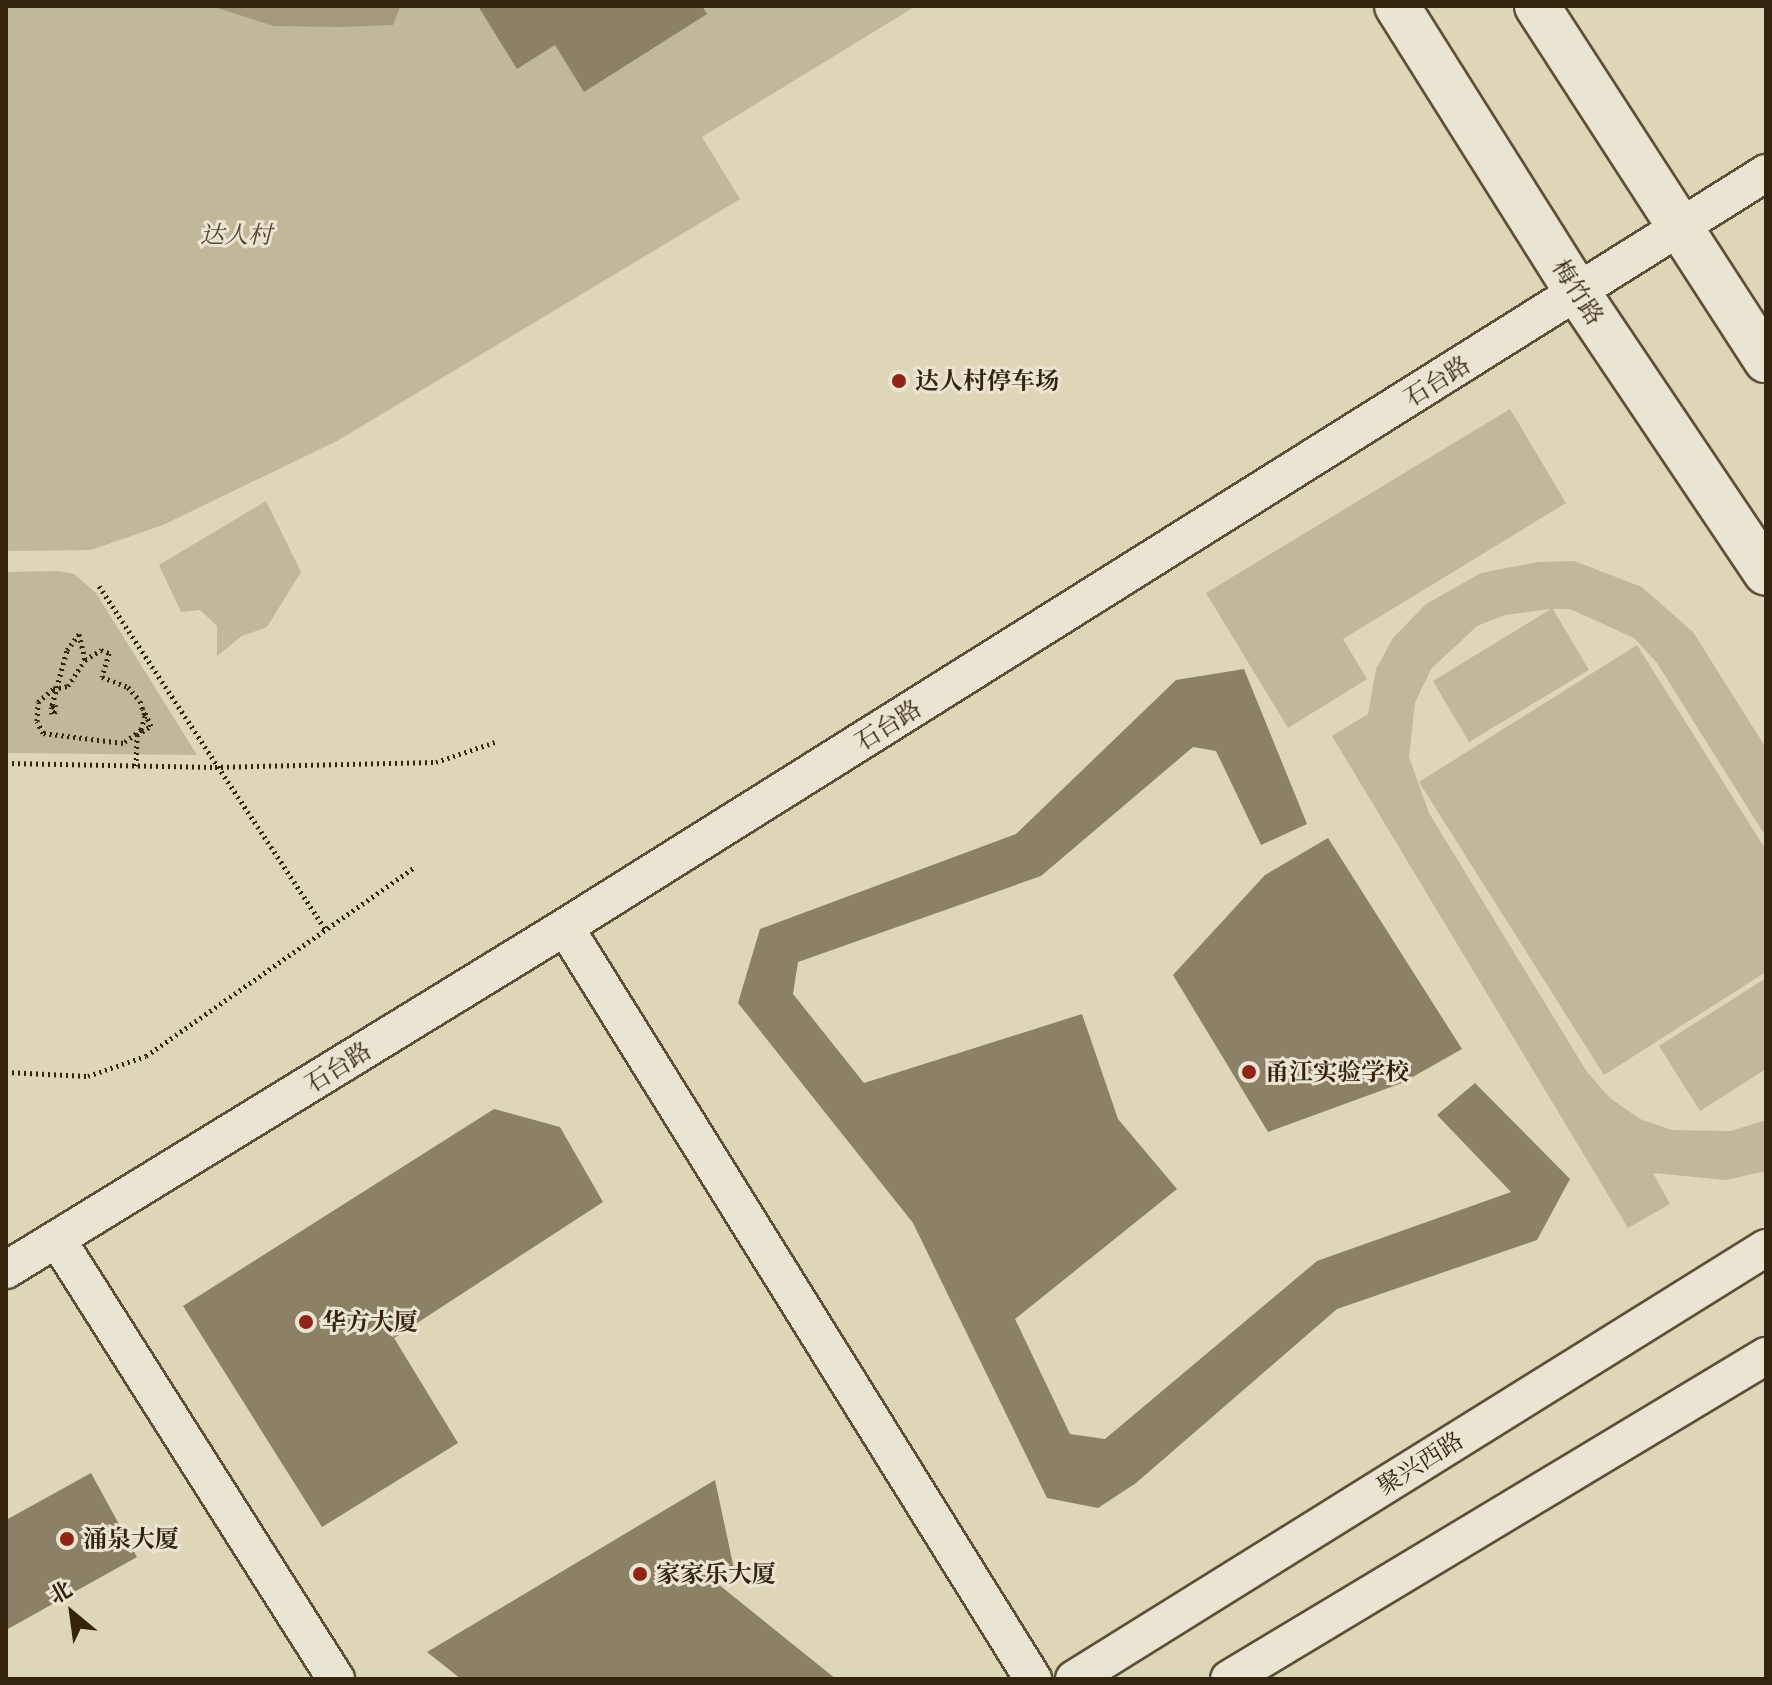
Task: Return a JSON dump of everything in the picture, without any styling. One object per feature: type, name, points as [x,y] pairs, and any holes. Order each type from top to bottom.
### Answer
[{"type":"main road","name":"梅竹路","points":[[1397,6],[1578,293],[1766,573]]},
{"type":"main road","points":[[1537,6],[1766,360]]},
{"type":"street","name":"石台路","points":[[6,1270],[565,927],[1766,173]]},
{"type":"street","points":[[565,927],[1033,1679]]},
{"type":"street","points":[[57,1239],[336,1679]]},
{"type":"street","name":"聚兴西路","points":[[1074,1679],[1766,1248]]},
{"type":"street","points":[[1229,1679],[1766,1356]]},
{"type":"path","points":[[99,586],[215,767],[326,930]]},
{"type":"path","points":[[52,705],[67,650],[79,634],[85,660]]},
{"type":"path","points":[[107,650],[102,677],[128,687],[151,726],[123,743],[48,736],[38,727],[36,708],[56,688],[68,686],[85,660],[107,650]]},
{"type":"path","points":[[136,766],[137,735]]},
{"type":"path","points":[[6,763],[215,767],[436,762],[495,742]]},
{"type":"path","points":[[6,1072],[88,1076],[146,1056],[415,867]]},
{"type":"green space","name":"达人村","points":[[6,6],[916,6],[702,137],[740,199],[337,441],[163,525],[91,550],[6,551]]},
{"type":"green space","points":[[1510,409],[1566,503],[1343,639],[1367,679],[1288,728],[1206,593]]},
{"type":"green space","points":[[266,501],[301,572],[267,627],[242,636],[217,656],[217,626],[200,610],[181,612],[159,565]]},
{"type":"green space","points":[[1574,561],[1642,587],[1693,632],[1766,748],[1766,837],[1657,663],[1634,638],[1570,609],[1553,609],[1589,670],[1469,742],[1433,681],[1551,609],[1505,615],[1477,626],[1431,669],[1415,703],[1409,757],[1429,813],[1587,1072],[1610,1098],[1640,1119],[1672,1130],[1731,1131],[1766,1120],[1766,1171],[1726,1180],[1653,1173],[1670,1204],[1628,1228],[1332,736],[1368,714],[1376,669],[1393,638],[1426,604],[1481,573],[1538,562]]},
{"type":"green space","points":[[58,571],[74,574],[96,593],[197,755],[6,753],[6,572]]},
{"type":"green space","points":[[1637,645],[1766,850],[1766,972],[1604,1075],[1419,782]]},
{"type":"green space","points":[[1766,978],[1766,1069],[1700,1111],[1659,1046]]},
{"type":"shaded area","points":[[211,6],[400,7],[393,25],[342,27],[274,26]]},
{"type":"building","points":[[478,6],[702,6],[707,14],[584,92],[555,45],[517,69]]},
{"type":"building","points":[[1244,669],[1307,824],[1261,845],[1216,751],[1193,747],[1041,876],[798,962],[793,994],[864,1083],[1082,1014],[1118,1119],[1177,1189],[1015,1319],[1070,1434],[1105,1439],[1317,1261],[1511,1192],[1437,1115],[1475,1083],[1570,1179],[1537,1240],[1337,1309],[1136,1483],[1098,1508],[1047,1498],[913,1223],[738,1003],[760,929],[1016,834],[1176,680]]},
{"type":"building","points":[[1328,838],[1462,1049],[1402,1083],[1268,1132],[1173,975],[1265,875]]},
{"type":"building","name":"华方大厦","points":[[494,1109],[560,1127],[603,1202],[394,1338],[458,1443],[322,1527],[183,1306]]},
{"type":"building","name":"涌泉大厦","points":[[91,1473],[137,1557],[6,1630],[6,1520]]},
{"type":"building","name":"家家乐大厦","points":[[715,1480],[734,1569],[713,1580],[836,1679],[461,1679],[427,1652]]},
{"type":"place","name":"达人村停车场","points":[[899,381]]},
{"type":"place","name":"甬江实验学校","points":[[1249,1072]]},
{"type":"place","name":"华方大厦","points":[[306,1322]]},
{"type":"place","name":"涌泉大厦","points":[[67,1539]]},
{"type":"place","name":"家家乐大厦","points":[[640,1574]]}]
